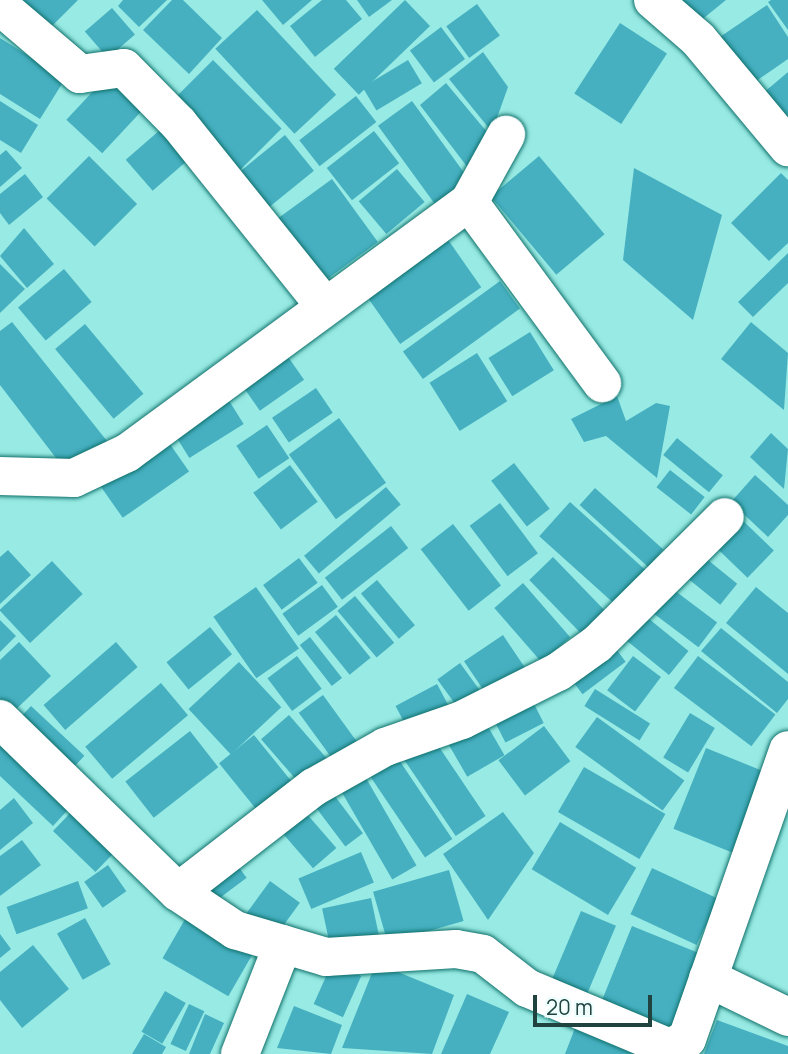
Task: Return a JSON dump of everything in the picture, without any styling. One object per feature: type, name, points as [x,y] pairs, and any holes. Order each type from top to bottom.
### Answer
[{"type":"street","points":[[653,0],[698,39],[788,147]]},
{"type":"street","points":[[0,6],[80,74],[124,68],[179,124],[324,305]]},
{"type":"street","points":[[0,475],[74,478],[128,453],[324,305],[469,202],[506,135]]},
{"type":"street","points":[[469,202],[602,383]]},
{"type":"street","points":[[178,892],[314,787],[385,747],[462,720],[558,672],[597,644],[725,517]]},
{"type":"street","points":[[0,719],[178,892],[235,930],[326,957],[456,949],[483,954],[527,988],[670,1048],[687,1039],[708,978],[776,826],[788,750]]},
{"type":"street","points":[[240,1054],[282,944]]},
{"type":"street","points":[[708,978],[788,1017]]},
{"type":"building","points":[[13,0],[78,0],[45,33]]},
{"type":"building","points":[[123,0],[167,0],[139,27],[118,6]]},
{"type":"building","points":[[172,0],[183,0],[222,38],[189,74],[143,30]]},
{"type":"building","points":[[262,0],[312,0],[283,25]]},
{"type":"building","points":[[322,0],[346,0],[362,19],[315,57],[290,26]]},
{"type":"building","points":[[357,0],[392,0],[369,17]]},
{"type":"building","points":[[405,0],[430,26],[359,95],[334,69]]},
{"type":"building","points":[[673,0],[726,0],[694,26]]},
{"type":"building","points":[[788,0],[788,30],[768,2]]},
{"type":"building","points":[[477,4],[500,36],[469,58],[446,26]]},
{"type":"building","points":[[767,5],[788,37],[788,59],[743,90],[711,43]]},
{"type":"building","points":[[112,8],[135,34],[108,58],[85,32]]},
{"type":"building","points":[[257,10],[336,95],[294,134],[215,49]]},
{"type":"building","points":[[620,23],[667,53],[621,124],[574,93]]},
{"type":"building","points":[[441,27],[465,59],[434,82],[410,50]]},
{"type":"building","points":[[0,38],[65,79],[40,119],[0,94]]},
{"type":"building","points":[[483,52],[508,87],[492,132],[449,79]]},
{"type":"building","points":[[213,60],[282,129],[240,170],[171,102]]},
{"type":"building","points":[[408,60],[422,83],[376,110],[363,87]]},
{"type":"building","points":[[788,72],[788,133],[755,100]]},
{"type":"building","points":[[110,73],[146,106],[102,153],[66,120]]},
{"type":"building","points":[[446,83],[492,138],[475,177],[420,105]]},
{"type":"building","points":[[356,96],[376,122],[320,166],[299,140]]},
{"type":"building","points":[[0,101],[38,125],[21,153],[0,140]]},
{"type":"building","points":[[412,101],[471,183],[437,207],[378,126]]},
{"type":"building","points":[[168,123],[195,154],[153,191],[126,160]]},
{"type":"building","points":[[374,131],[399,163],[352,200],[327,168]]},
{"type":"building","points":[[285,135],[314,171],[263,212],[234,176]]},
{"type":"building","points":[[6,150],[22,168],[0,187],[0,155]]},
{"type":"building","points":[[89,156],[137,204],[95,247],[47,198]]},
{"type":"building","points":[[539,156],[605,234],[556,275],[491,196]]},
{"type":"building","points":[[634,168],[722,215],[693,320],[623,260]]},
{"type":"building","points":[[397,169],[425,202],[386,234],[359,201]]},
{"type":"building","points":[[781,173],[788,180],[788,243],[769,261],[731,223]]},
{"type":"building","points":[[25,174],[43,197],[9,225],[0,213],[0,194]]},
{"type":"building","points":[[332,179],[378,242],[316,287],[271,224]]},
{"type":"building","points":[[24,228],[54,264],[27,288],[0,256]]},
{"type":"building","points":[[444,234],[481,287],[400,344],[363,291]]},
{"type":"building","points":[[788,253],[788,283],[753,317],[738,302]]},
{"type":"building","points":[[0,264],[25,289],[0,313]]},
{"type":"building","points":[[64,269],[92,302],[46,341],[18,308]]},
{"type":"building","points":[[500,281],[520,309],[423,379],[403,352]]},
{"type":"building","points":[[12,322],[111,446],[66,471],[0,385],[0,331]]},
{"type":"building","points":[[751,322],[788,353],[784,410],[721,359]]},
{"type":"building","points":[[85,324],[143,394],[114,419],[55,349]]},
{"type":"building","points":[[530,332],[554,370],[512,396],[488,358]]},
{"type":"building","points":[[284,351],[304,380],[260,411],[240,382]]},
{"type":"building","points":[[477,353],[507,401],[460,431],[430,383]]},
{"type":"building","points":[[316,388],[333,413],[289,443],[272,418]]},
{"type":"building","points":[[223,391],[244,424],[189,458],[169,425]]},
{"type":"building","points":[[617,396],[626,421],[656,403],[670,406],[657,478],[606,436],[584,442],[571,419]]},
{"type":"building","points":[[339,418],[386,483],[336,519],[289,454]]},
{"type":"building","points":[[267,425],[289,458],[259,479],[236,446]]},
{"type":"building","points":[[771,433],[788,449],[784,489],[750,457]]},
{"type":"building","points":[[165,437],[189,471],[123,518],[99,483]]},
{"type":"building","points":[[677,438],[723,475],[709,492],[663,455]]},
{"type":"building","points":[[514,463],[550,509],[527,527],[491,481]]},
{"type":"building","points":[[290,465],[318,502],[281,529],[253,493]]},
{"type":"building","points":[[670,470],[705,497],[691,514],[656,487]]},
{"type":"building","points":[[755,475],[788,505],[788,515],[768,537],[731,502]]},
{"type":"building","points":[[386,487],[401,505],[319,573],[304,556]]},
{"type":"building","points":[[595,488],[663,550],[648,567],[580,505]]},
{"type":"building","points":[[570,502],[647,571],[616,605],[539,536]]},
{"type":"building","points":[[500,503],[538,553],[508,576],[470,526]]},
{"type":"building","points":[[735,513],[774,551],[747,578],[709,540]]},
{"type":"building","points":[[453,524],[501,585],[469,611],[421,549]]},
{"type":"building","points":[[391,526],[408,548],[342,600],[325,578]]},
{"type":"building","points":[[8,550],[31,575],[0,604],[0,557]]},
{"type":"building","points":[[703,556],[737,584],[720,605],[686,577]]},
{"type":"building","points":[[553,557],[607,613],[583,636],[529,580]]},
{"type":"building","points":[[299,558],[318,583],[282,610],[263,585]]},
{"type":"building","points":[[52,561],[83,594],[30,643],[0,609]]},
{"type":"building","points":[[377,580],[415,625],[399,639],[361,593]]},
{"type":"building","points":[[523,583],[570,637],[542,662],[494,608]]},
{"type":"building","points":[[666,584],[717,623],[698,647],[647,609]]},
{"type":"building","points":[[322,585],[338,607],[298,636],[282,614]]},
{"type":"building","points":[[256,587],[299,648],[256,678],[213,617]]},
{"type":"building","points":[[756,587],[788,613],[788,674],[726,623]]},
{"type":"building","points":[[355,596],[394,643],[377,658],[337,611]]},
{"type":"building","points":[[638,610],[689,651],[669,675],[618,634]]},
{"type":"building","points":[[336,615],[371,658],[350,675],[315,632]]},
{"type":"building","points":[[0,620],[16,636],[0,652]]},
{"type":"building","points":[[210,627],[232,654],[189,689],[166,662]]},
{"type":"building","points":[[721,628],[788,682],[788,699],[777,713],[701,651]]},
{"type":"building","points":[[503,635],[525,668],[486,694],[464,661]]},
{"type":"building","points":[[310,637],[342,678],[332,686],[300,645]]},
{"type":"building","points":[[610,641],[626,662],[583,694],[567,673]]},
{"type":"building","points":[[19,642],[51,676],[11,714],[0,702],[0,660]]},
{"type":"building","points":[[116,642],[138,667],[65,730],[44,705]]},
{"type":"building","points":[[297,656],[322,689],[292,711],[267,678]]},
{"type":"building","points":[[633,656],[661,677],[635,711],[607,690]]},
{"type":"building","points":[[698,656],[775,714],[751,746],[674,688]]},
{"type":"building","points":[[239,662],[281,707],[231,754],[189,709]]},
{"type":"building","points":[[460,663],[483,695],[460,711],[437,679]]},
{"type":"building","points":[[161,683],[188,715],[112,779],[85,747]]},
{"type":"building","points":[[437,684],[451,710],[410,733],[396,706]]},
{"type":"building","points":[[595,689],[650,723],[640,740],[584,706]]},
{"type":"building","points":[[323,695],[358,743],[333,760],[299,713]]},
{"type":"building","points":[[531,698],[544,723],[505,742],[493,718]]},
{"type":"building","points":[[31,706],[84,756],[70,771],[17,721]]},
{"type":"building","points":[[690,713],[715,728],[688,773],[663,758]]},
{"type":"building","points":[[289,715],[328,760],[300,785],[261,739]]},
{"type":"building","points":[[597,717],[684,780],[663,810],[575,747]]},
{"type":"building","points":[[483,718],[504,755],[467,777],[446,740]]},
{"type":"building","points":[[544,726],[570,761],[525,795],[498,760]]},
{"type":"building","points":[[190,731],[218,767],[154,818],[125,781]]},
{"type":"building","points":[[254,735],[292,782],[257,810],[219,763]]},
{"type":"building","points":[[0,736],[76,801],[53,826],[0,776]]},
{"type":"building","points":[[433,738],[486,816],[456,836],[403,758]]},
{"type":"building","points":[[706,748],[769,773],[736,854],[673,829]]},
{"type":"building","points":[[397,757],[452,839],[425,858],[370,775]]},
{"type":"building","points":[[359,766],[417,866],[392,880],[335,780]]},
{"type":"building","points":[[584,767],[665,814],[639,859],[558,812]]},
{"type":"building","points":[[325,783],[363,833],[345,847],[307,796]]},
{"type":"building","points":[[14,798],[33,823],[0,850],[0,810]]},
{"type":"building","points":[[78,805],[120,846],[95,872],[53,831]]},
{"type":"building","points":[[299,805],[336,848],[313,868],[276,825]]},
{"type":"building","points":[[503,812],[534,853],[488,920],[443,854]]},
{"type":"building","points":[[560,822],[636,868],[608,915],[532,869]]},
{"type":"building","points":[[22,840],[41,865],[0,896],[0,856]]},
{"type":"building","points":[[361,852],[374,882],[311,909],[298,879]]},
{"type":"building","points":[[234,861],[247,878],[211,905],[198,888]]},
{"type":"building","points":[[108,865],[126,891],[103,908],[84,882]]},
{"type":"building","points":[[652,868],[718,899],[697,945],[630,914]]},
{"type":"building","points":[[449,870],[464,921],[388,943],[373,892]]},
{"type":"building","points":[[78,881],[88,908],[17,934],[7,907]]},
{"type":"building","points":[[270,881],[300,903],[275,938],[245,916]]},
{"type":"building","points":[[371,898],[379,936],[330,947],[322,908]]},
{"type":"building","points":[[581,911],[616,926],[584,1001],[549,986]]},
{"type":"building","points":[[188,914],[254,952],[228,996],[162,958]]},
{"type":"building","points":[[85,918],[111,964],[83,980],[57,934]]},
{"type":"building","points":[[632,926],[701,954],[670,1031],[601,1003]]},
{"type":"building","points":[[0,934],[11,949],[0,958]]},
{"type":"building","points":[[33,945],[69,989],[22,1028],[0,1000],[0,972]]},
{"type":"building","points":[[332,963],[361,976],[343,1017],[314,1004]]},
{"type":"building","points":[[376,963],[454,995],[432,1054],[342,1048]]},
{"type":"building","points":[[165,991],[186,1003],[162,1044],[142,1032]]},
{"type":"building","points":[[467,994],[509,1012],[490,1054],[441,1054]]},
{"type":"building","points":[[189,1004],[204,1011],[186,1051],[170,1044]]},
{"type":"building","points":[[294,1006],[342,1025],[331,1054],[277,1048]]},
{"type":"building","points":[[205,1014],[224,1023],[210,1054],[189,1054]]},
{"type":"building","points":[[717,1020],[788,1046],[788,1054],[704,1054]]},
{"type":"building","points":[[575,1028],[643,1054],[565,1054]]},
{"type":"building","points":[[144,1034],[166,1047],[162,1054],[132,1054]]}]
